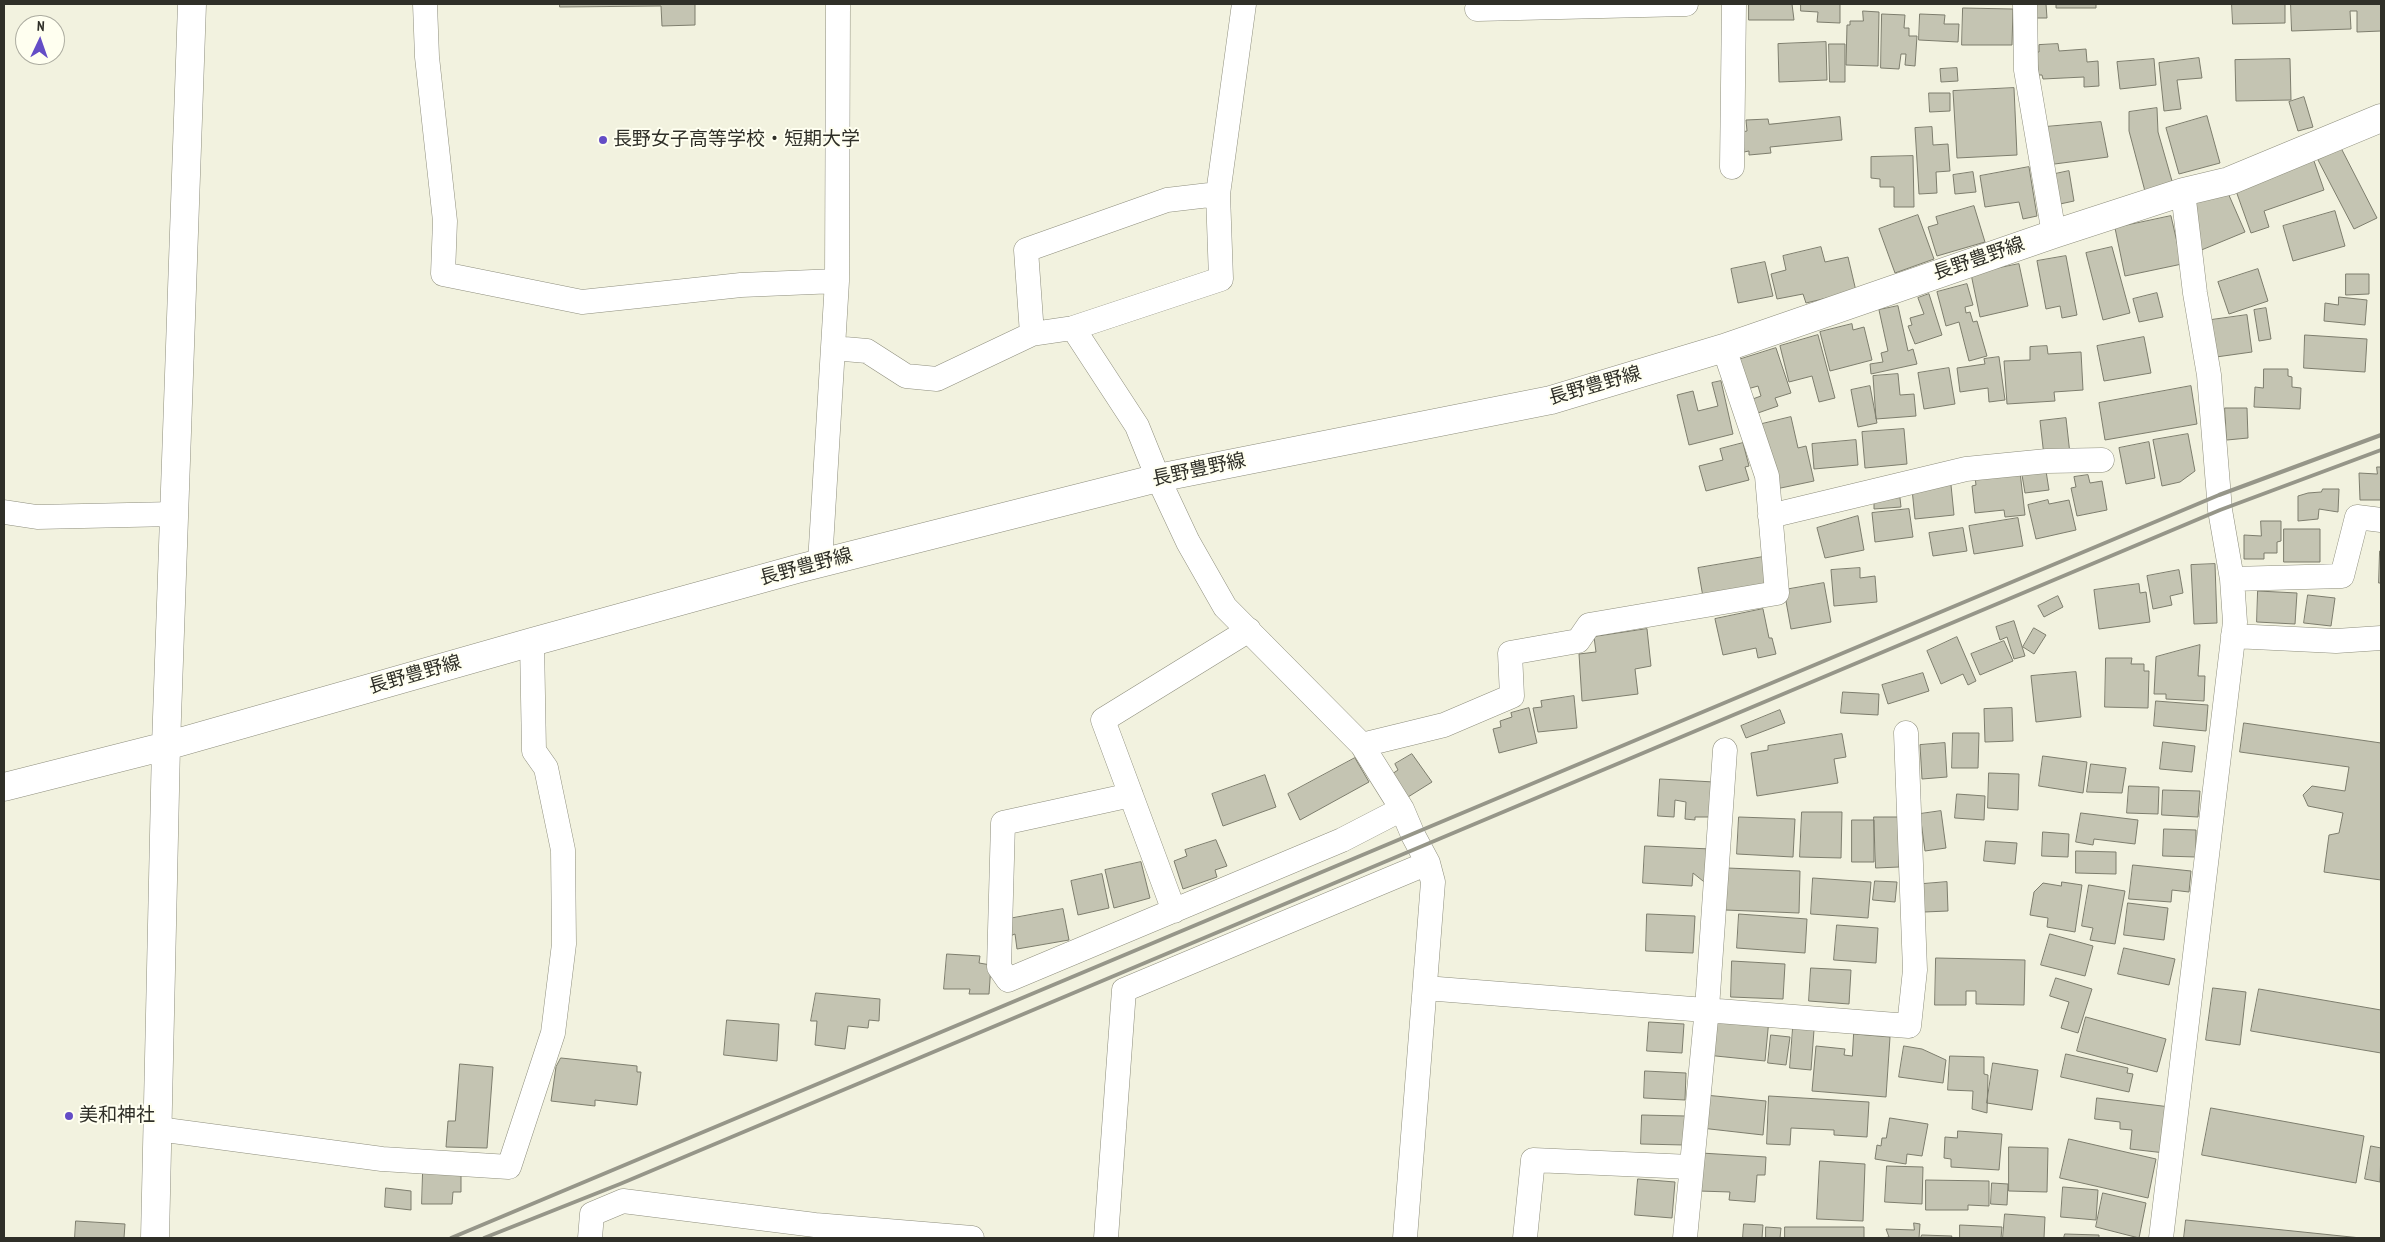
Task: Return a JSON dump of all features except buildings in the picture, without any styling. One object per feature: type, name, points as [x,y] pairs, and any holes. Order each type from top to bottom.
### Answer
[{"type":"main road","points":[[155,1238],[166,746],[192,4]]},
{"type":"main road","name":"長野豊野線","points":[[4,786],[166,746],[532,642],[820,563],[1158,478],[1551,400],[1724,348],[2054,234],[2183,192],[2229,181],[2381,118]]},
{"type":"street","points":[[425,4],[427,56],[445,221],[442,274],[582,302],[741,285],[837,281]]},
{"type":"street","points":[[820,563],[837,281],[838,4]]},
{"type":"street","points":[[833,348],[867,351],[906,376],[937,379],[1032,334],[1073,328],[1221,279],[1218,194],[1244,4]]},
{"type":"street","points":[[1477,9],[1605,4],[1686,4]]},
{"type":"street","points":[[1732,167],[1734,4]]},
{"type":"street","points":[[2025,4],[2026,70],[2054,234]]},
{"type":"street","points":[[2161,1238],[2234,622],[2232,579],[2220,510],[2209,375],[2195,294],[2183,192]]},
{"type":"street","points":[[1032,334],[1026,250],[1167,200],[1218,194]]},
{"type":"street","points":[[1073,328],[1137,426],[1158,478],[1188,542],[1225,607],[1362,745],[1402,809],[1428,863],[1432,882],[1405,1238]]},
{"type":"street","points":[[1362,745],[1444,725],[1512,696],[1510,653],[1578,641],[1588,626],[1777,593],[1767,476],[1724,348]]},
{"type":"street","points":[[1770,516],[1966,469],[2047,461],[2102,460]]},
{"type":"street","points":[[4,512],[37,517],[174,514]]},
{"type":"street","points":[[2232,579],[2342,576],[2357,517],[2381,520]]},
{"type":"street","points":[[1174,911],[1103,720],[1248,630]]},
{"type":"street","points":[[2233,636],[2336,641],[2381,638]]},
{"type":"street","points":[[158,1129],[382,1159],[509,1167],[553,1033],[564,944],[563,850],[546,768],[534,751],[532,642]]},
{"type":"street","points":[[1425,988],[1707,1008],[1909,1026],[1916,970],[1906,734]]},
{"type":"street","points":[[1686,1238],[1707,1008],[1725,750]]},
{"type":"street","points":[[1131,795],[1003,823],[999,967],[1008,980],[1342,840],[1402,809]]},
{"type":"street","points":[[1106,1238],[1124,990],[1428,863]]},
{"type":"street","points":[[1525,1238],[1533,1160],[1691,1167]]},
{"type":"street","points":[[590,1238],[592,1214],[623,1201],[815,1232],[972,1238]]},
{"type":"railway","points":[[451,1238],[2219,495],[2381,435]]},
{"type":"railway","points":[[484,1238],[620,1184],[2220,510],[2381,450]]},
{"type":"place","name":"長野女子高等学校・短期大学","points":[[603,140]]},
{"type":"place","name":"美和神社","points":[[69,1116]]}]
